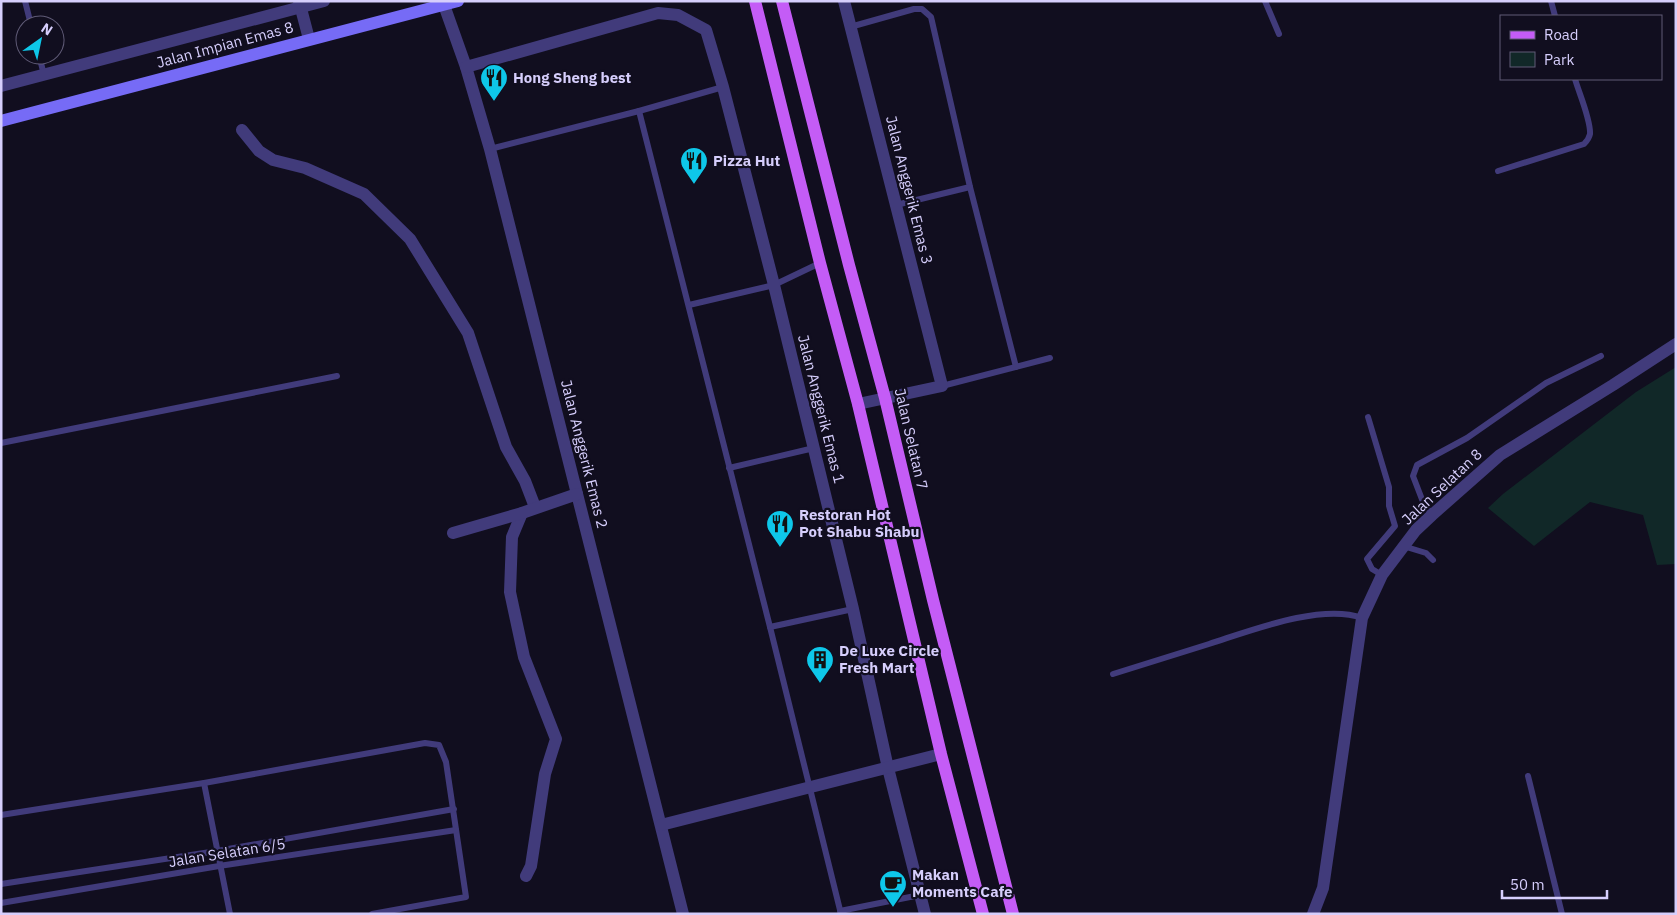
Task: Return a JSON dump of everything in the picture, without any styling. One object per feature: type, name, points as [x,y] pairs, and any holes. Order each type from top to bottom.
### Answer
[{"type":"main road","points":[[755,1],[820,263],[858,404],[941,754],[983,914]]},
{"type":"main road","name":"Jalan Selatan 7","points":[[782,1],[849,266],[885,398],[933,600],[1013,914]]},
{"type":"street","points":[[1,86],[300,4],[324,1]]},
{"type":"street","name":"Jalan Impian Emas 8","points":[[1,120],[458,1]]},
{"type":"street","name":"Jalan Anggerik Emas 3","points":[[844,1],[942,386]]},
{"type":"street","points":[[300,4],[309,39]]},
{"type":"street","name":"Jalan Anggerik Emas 2","points":[[444,5],[466,67],[490,149],[683,914]]},
{"type":"street","name":"Jalan Anggerik Emas 1","points":[[466,67],[658,13],[678,15],[706,30],[723,87],[774,285],[853,609],[888,768],[925,914]]},
{"type":"street","points":[[242,130],[259,151],[273,160],[305,168],[364,194],[410,239],[468,333],[506,447],[525,481],[535,507]]},
{"type":"street","name":"Jalan Selatan 8","points":[[1313,914],[1323,888],[1362,618],[1382,575],[1403,546],[1432,515],[1500,455],[1676,344]]},
{"type":"street","points":[[858,404],[942,386]]},
{"type":"street","points":[[453,533],[522,513],[577,494]]},
{"type":"street","points":[[522,513],[512,537],[510,592],[524,657],[556,739],[545,774],[531,866],[526,876]]},
{"type":"street","points":[[661,825],[941,754]]},
{"type":"lane","points":[[25,1],[28,15]]},
{"type":"lane","points":[[1265,1],[1279,34]]},
{"type":"lane","points":[[1551,1],[1555,15]]},
{"type":"lane","points":[[850,28],[914,9],[922,9],[931,17],[970,187],[1016,367]]},
{"type":"lane","points":[[42,65],[44,74]]},
{"type":"lane","points":[[1498,171],[1584,144],[1587,141],[1590,136],[1589,125],[1575,80]]},
{"type":"lane","points":[[490,149],[639,111],[723,87]]},
{"type":"lane","points":[[639,111],[840,912],[920,895]]},
{"type":"lane","points":[[896,205],[970,187]]},
{"type":"lane","points":[[689,305],[774,285],[820,263]]},
{"type":"lane","points":[[1432,515],[1423,502],[1413,476],[1416,465],[1467,438],[1546,383],[1601,356]]},
{"type":"lane","points":[[942,386],[1050,358]]},
{"type":"lane","points":[[1,442],[337,376]]},
{"type":"lane","points":[[1368,417],[1389,486],[1389,506],[1395,526],[1367,559],[1372,569],[1382,575]]},
{"type":"lane","points":[[729,468],[814,448]]},
{"type":"lane","points":[[1403,546],[1426,553],[1433,560]]},
{"type":"lane","points":[[770,627],[853,609]]},
{"type":"lane","points":[[1113,674],[1272,624],[1325,613],[1350,614],[1362,618]]},
{"type":"lane","points":[[1,815],[416,745],[439,745],[446,762],[466,898],[372,914]]},
{"type":"lane","points":[[1528,776],[1562,914]]},
{"type":"lane","points":[[204,782],[219,866],[230,914]]},
{"type":"lane","points":[[1,884],[217,851],[454,809]]},
{"type":"lane","name":"Jalan Selatan 6/5","points":[[1,902],[456,830]]},
{"type":"green space","points":[[1676,367],[1676,564],[1657,565],[1643,515],[1590,502],[1534,546],[1488,508],[1503,494],[1636,392]]},
{"type":"place","name":"Hong Sheng best","points":[[494,102]]},
{"type":"place","name":"Pizza Hut","points":[[694,185]]},
{"type":"place","name":"Restoran Hot Pot Shabu Shabu","points":[[780,548]]},
{"type":"place","name":"De Luxe Circle Fresh Mart","points":[[820,684]]},
{"type":"place","name":"Makan Moments Cafe","points":[[893,908]]}]
